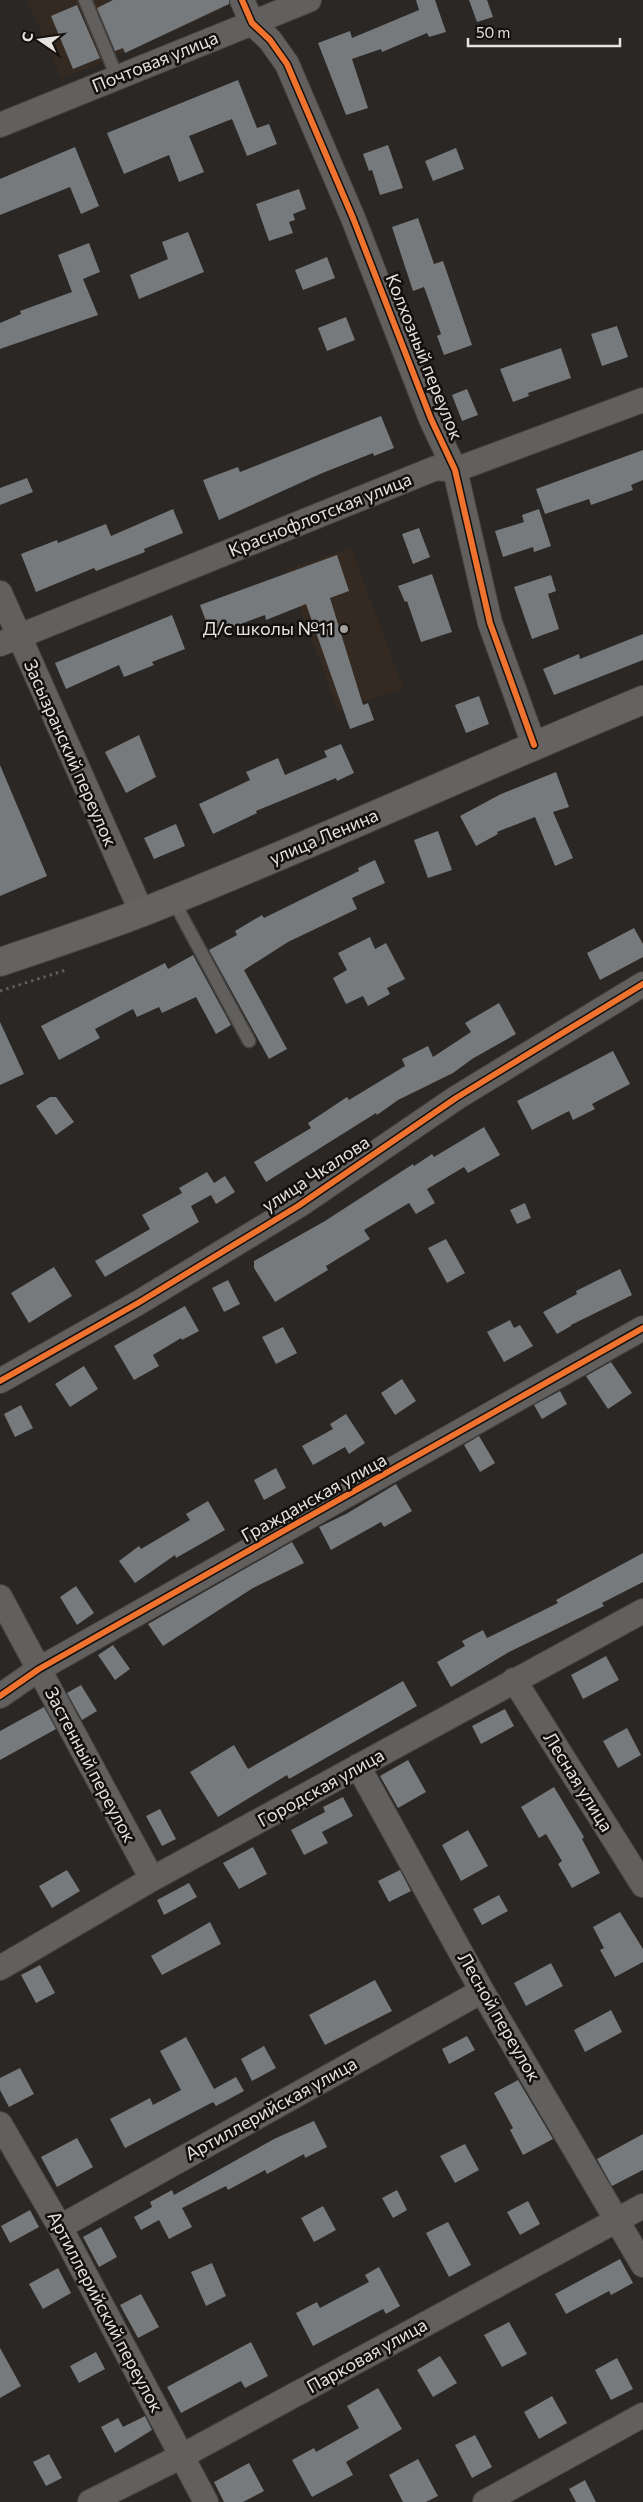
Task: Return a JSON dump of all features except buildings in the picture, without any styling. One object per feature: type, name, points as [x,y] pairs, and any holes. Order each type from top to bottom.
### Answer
[{"type":"main road","name":"улица Ленина","points":[[0,962],[173,900],[643,700]]},
{"type":"street","name":"Колхозный переулок","points":[[242,0],[252,23],[270,40],[288,64],[353,218],[431,419],[455,470],[490,623],[534,745]]},
{"type":"street","name":"Почтовая улица","points":[[0,125],[309,0]]},
{"type":"street","name":"Краснофлотская улица","points":[[9,641],[436,468],[455,470],[643,400]]},
{"type":"street","name":"Засызранский переулок","points":[[0,593],[9,641],[142,912]]},
{"type":"street","name":"улица Чкалова","points":[[0,1381],[138,1303],[298,1206],[456,1098],[643,984]]},
{"type":"street","name":"Гражданская улица","points":[[0,1696],[39,1669],[643,1328]]},
{"type":"street","name":"Застенный переулок","points":[[0,1597],[152,1880]]},
{"type":"street","name":"Городская улица","points":[[0,1968],[152,1880],[643,1611]]},
{"type":"street","name":"Лесная улица","points":[[514,1680],[643,1885]]},
{"type":"street","name":"Лесной переулок","points":[[358,1766],[482,1991],[618,2219],[643,2265]]},
{"type":"street","name":"Артиллерийская улица","points":[[60,2227],[482,1991]]},
{"type":"street","name":"Артиллерийский переулок","points":[[0,2124],[60,2227],[206,2502]]},
{"type":"street","name":"Парковая улица","points":[[90,2502],[182,2456],[643,2206]]},
{"type":"street","points":[[485,2502],[643,2415]]},
{"type":"lane","points":[[85,0],[117,78]]},
{"type":"lane","points":[[173,900],[249,1041]]},
{"type":"path","points":[[0,991],[66,970]]},
{"type":"shaded area","points":[[27,0],[217,0],[222,10],[62,79]]},
{"type":"shaded area","name":"Д/с школы №11","points":[[351,547],[403,688],[338,712],[286,570]]},
{"type":"cycle path","points":[[242,0],[252,23],[270,40],[287,64],[353,218],[431,419],[455,470],[490,623],[534,745]]},
{"type":"cycle path","points":[[0,1381],[138,1303],[298,1206],[456,1098],[643,984]]},
{"type":"cycle path","points":[[0,1696],[39,1669],[643,1328]]},
{"type":"place","name":"Д/с школы №11","points":[[344,629]]}]
